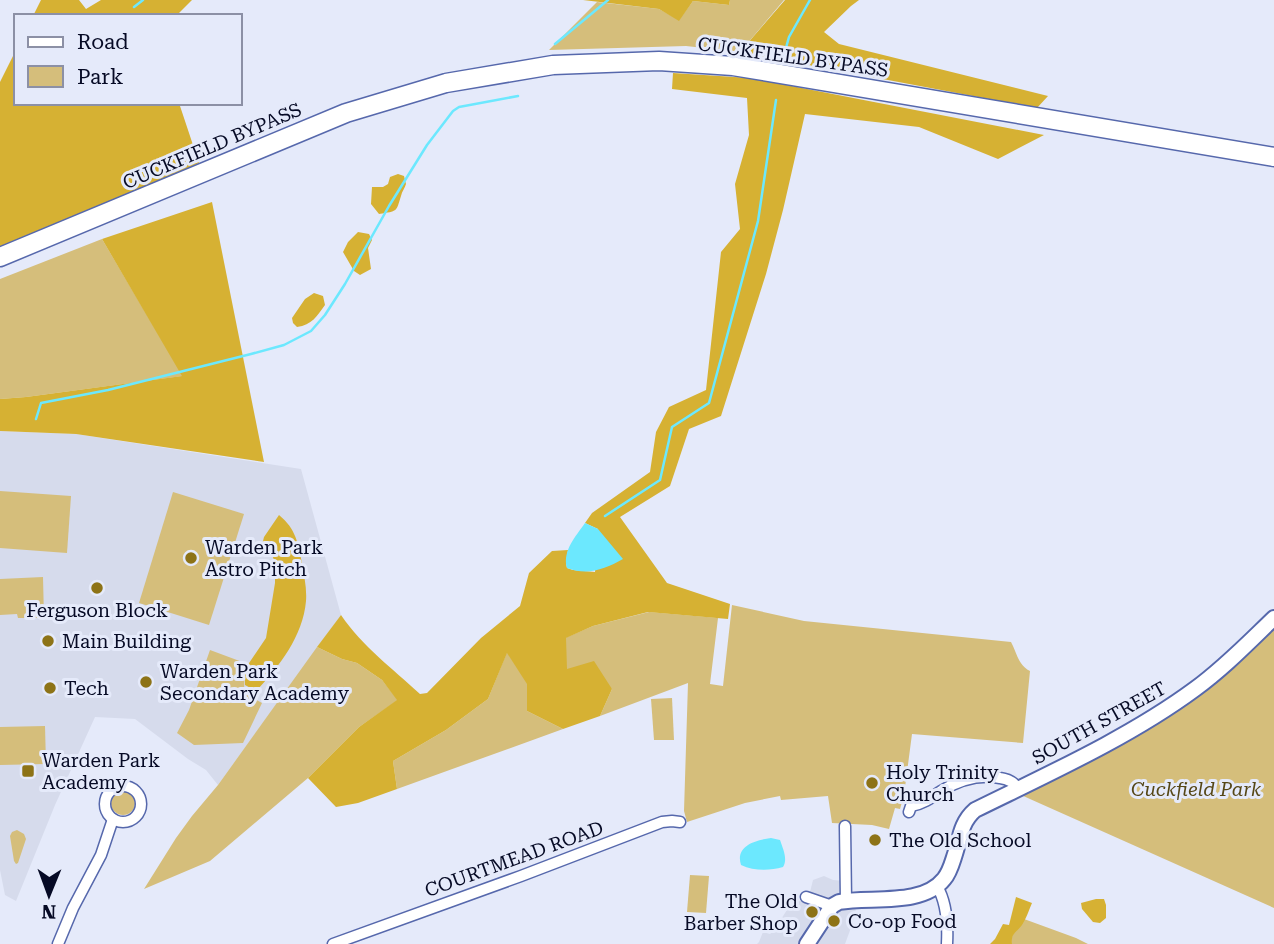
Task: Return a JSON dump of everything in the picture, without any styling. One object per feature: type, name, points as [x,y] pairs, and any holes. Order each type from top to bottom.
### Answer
[{"type":"highway","name":"CUCKFIELD BYPASS","points":[[0,257],[346,113],[446,83],[553,65],[659,61],[733,66],[1274,157]]},
{"type":"main road","name":"SOUTH STREET","points":[[937,886],[949,872],[964,822],[975,810],[1064,766],[1166,710],[1198,688],[1274,618]]},
{"type":"main road","points":[[807,944],[839,903],[910,896],[937,886]]},
{"type":"street","points":[[909,812],[911,806],[924,803],[953,785],[975,778],[1006,779],[1015,783],[1019,789]]},
{"type":"street","points":[[58,944],[100,855],[113,819]]},
{"type":"street","name":"COURTMEAD ROAD","points":[[333,944],[363,939],[662,822],[680,822]]},
{"type":"street","points":[[806,897],[839,903],[845,826]]},
{"type":"street","points":[[937,886],[943,897],[947,944]]},
{"type":"shaded area","points":[[41,0],[79,0],[86,9],[101,0],[192,0],[178,14],[34,14]]},
{"type":"shaded area","points":[[583,0],[730,0],[729,5],[693,1],[679,21],[659,9]]},
{"type":"shaded area","points":[[785,0],[859,0],[824,32],[839,44],[1048,96],[1037,108],[740,52]]},
{"type":"shaded area","points":[[14,54],[14,105],[180,105],[199,163],[0,249],[0,82]]},
{"type":"shaded area","points":[[673,73],[750,78],[1044,135],[998,159],[919,127],[805,114],[766,274],[721,416],[689,429],[670,486],[620,517],[667,583],[730,604],[728,619],[648,612],[593,626],[566,638],[567,669],[594,661],[612,689],[600,716],[563,729],[527,711],[527,684],[507,653],[488,699],[446,730],[393,761],[397,789],[358,803],[336,807],[308,778],[359,727],[397,700],[382,680],[357,663],[317,647],[341,615],[378,657],[420,694],[427,693],[481,638],[520,606],[529,573],[552,551],[568,550],[567,568],[595,572],[598,529],[585,523],[592,513],[650,472],[656,432],[669,407],[706,390],[721,252],[740,229],[735,184],[749,135],[747,98],[672,89]]},
{"type":"shaded area","points":[[398,174],[404,176],[406,184],[397,208],[379,214],[371,204],[372,187],[383,187],[388,184],[390,177]]},
{"type":"shaded area","points":[[212,202],[264,462],[76,434],[0,431],[0,399],[182,376],[102,239]]},
{"type":"shaded area","points":[[358,232],[369,234],[372,240],[368,248],[371,269],[360,275],[354,271],[343,252]]},
{"type":"shaded area","points":[[314,293],[323,296],[325,305],[310,322],[297,327],[292,318],[305,299]]},
{"type":"shaded area","name":"Warden Park Secondary Academy","points":[[0,431],[76,434],[301,469],[341,615],[218,785],[206,770],[135,719],[95,717],[16,901],[5,895],[0,870]]},
{"type":"shaded area","points":[[279,515],[293,531],[297,543],[306,601],[295,639],[273,672],[256,691],[245,685],[245,669],[266,638],[275,583],[275,562],[271,553],[262,545],[264,537]]},
{"type":"shaded area","points":[[824,876],[844,881],[854,894],[856,914],[845,944],[757,944],[763,932],[770,934],[779,925],[792,902],[806,897],[813,880]]},
{"type":"shaded area","points":[[1016,897],[1032,903],[1023,923],[1013,935],[1012,944],[990,944],[1003,924],[1009,925]]},
{"type":"shaded area","points":[[1104,899],[1106,905],[1106,918],[1100,923],[1093,922],[1082,909],[1081,903]]},
{"type":"green space","points":[[730,0],[784,0],[740,52],[686,46],[549,50],[597,2],[659,9],[679,20],[693,1],[729,5]]},
{"type":"green space","points":[[102,239],[183,376],[0,399],[0,279]]},
{"type":"green space","points":[[0,491],[71,496],[67,553],[0,548]]},
{"type":"green space","name":"Warden Park Astro Pitch","points":[[173,492],[244,514],[209,625],[139,603]]},
{"type":"green space","points":[[43,577],[44,618],[18,618],[17,614],[0,615],[0,579]]},
{"type":"green space","points":[[732,605],[804,621],[1011,642],[1020,662],[1030,671],[1023,743],[912,734],[904,795],[900,809],[895,808],[889,829],[872,825],[832,823],[828,796],[781,800],[780,796],[745,803],[687,822],[684,811],[688,683],[600,716],[612,689],[566,669],[565,638],[593,626],[649,612],[718,618],[710,684],[723,686]]},
{"type":"green space","name":"Cuckfield Park","points":[[1274,626],[1274,908],[1021,795],[1160,722],[1212,684]]},
{"type":"green space","points":[[317,647],[357,663],[382,680],[398,700],[359,727],[308,778],[210,861],[144,889],[176,838],[218,785]]},
{"type":"green space","points":[[210,650],[245,663],[244,693],[262,703],[243,743],[194,745],[177,733],[189,710]]},
{"type":"green space","points":[[507,652],[528,684],[527,711],[563,729],[397,789],[393,761],[446,730],[488,699]]},
{"type":"green space","points":[[672,698],[674,740],[654,740],[651,699]]},
{"type":"green space","points":[[45,726],[46,764],[0,765],[0,727]]},
{"type":"green space","points":[[118,791],[128,791],[135,798],[135,808],[128,815],[118,815],[111,808],[111,798]]},
{"type":"green space","points":[[17,830],[24,834],[26,839],[16,864],[10,836]]},
{"type":"green space","points":[[690,875],[709,876],[706,913],[687,912]]},
{"type":"green space","points":[[1024,919],[1088,944],[1012,944],[1013,934]]},
{"type":"water","points":[[585,523],[598,529],[623,559],[596,570],[567,568],[568,550]]},
{"type":"water","points":[[771,838],[780,840],[785,857],[783,867],[762,870],[741,865],[741,853],[748,845]]},
{"type":"waterway","points":[[134,7],[143,0]]},
{"type":"waterway","points":[[555,44],[608,0]]},
{"type":"waterway","points":[[784,55],[789,37],[810,0]]},
{"type":"waterway","points":[[36,419],[41,403],[108,390],[251,354],[284,345],[311,331],[345,284],[427,145],[453,111],[459,107],[518,96]]},
{"type":"waterway","points":[[605,516],[660,480],[672,427],[709,403],[758,221],[776,100]]},
{"type":"place","name":"Warden Park Astro Pitch","points":[[191,558]]},
{"type":"place","name":"Ferguson Block","points":[[97,588]]},
{"type":"place","name":"Main Building","points":[[48,641]]},
{"type":"place","name":"Warden Park Secondary Academy","points":[[146,682]]},
{"type":"place","name":"Tech","points":[[50,688]]},
{"type":"place","name":"Warden Park Academy","points":[[28,771]]},
{"type":"place","name":"Holy Trinity Church","points":[[872,783]]},
{"type":"place","name":"The Old School","points":[[875,840]]},
{"type":"place","name":"The Old Barber Shop","points":[[812,912]]},
{"type":"place","name":"Co-op Food","points":[[834,921]]}]
